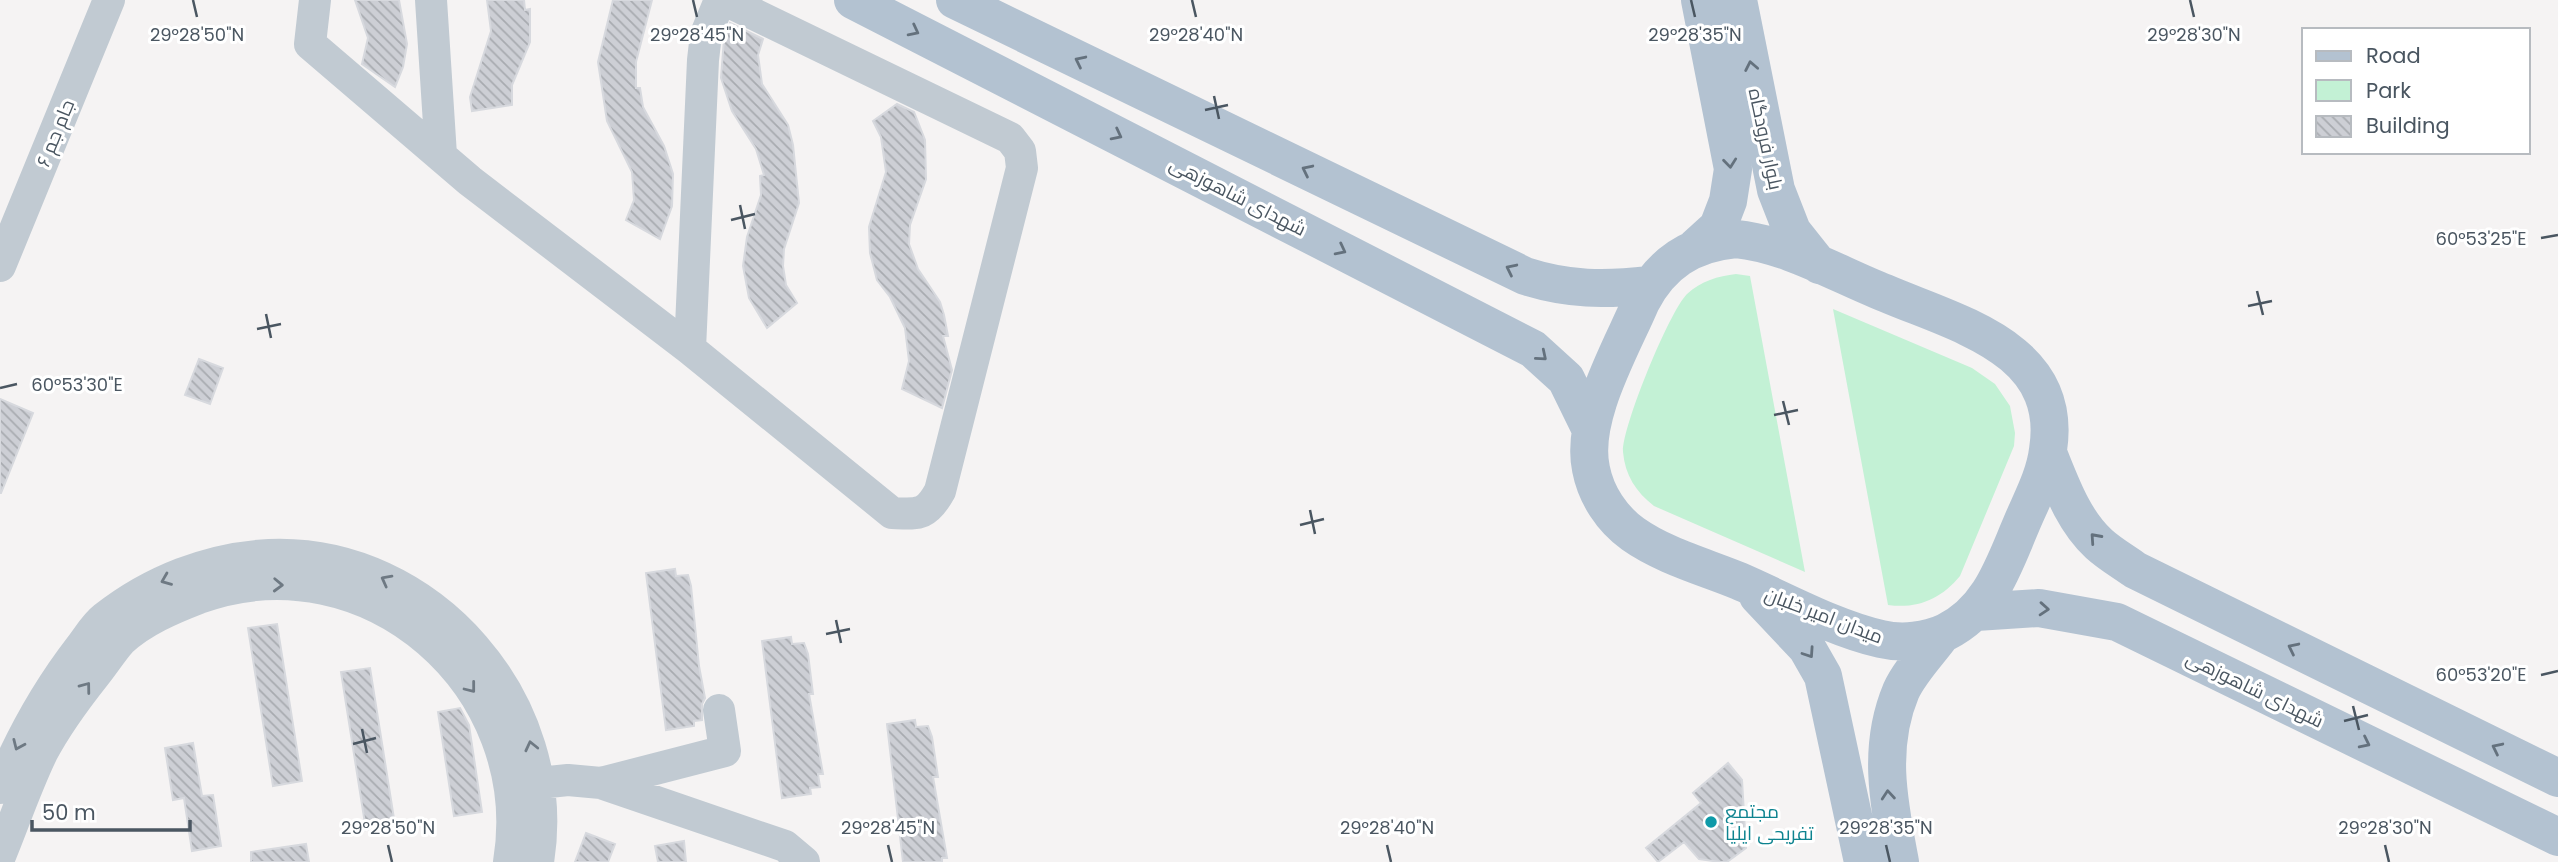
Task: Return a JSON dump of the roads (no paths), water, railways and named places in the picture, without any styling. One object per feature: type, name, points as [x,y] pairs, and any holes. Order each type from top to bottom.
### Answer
[{"type":"main road","name":"شهدای شاهوزهی","points":[[853,0],[1533,349],[1566,379],[1590,428]]},
{"type":"main road","points":[[955,0],[1525,276],[1573,288],[1600,290],[1650,285]]},
{"type":"main road","name":"بلوار فرودگاه","points":[[1696,247],[1718,227],[1728,201],[1732,169],[1700,0]]},
{"type":"main road","name":"بلوار فرودگاه","points":[[1738,0],[1776,190],[1792,231],[1820,266]]},
{"type":"main road","name":"میدان امیر خلبان","points":[[1716,241],[1756,241],[2004,346],[2020,359],[2043,393],[2049,412],[2048,453],[1998,579],[1976,612],[1942,634],[1903,642],[1882,640],[1651,544],[1618,522],[1601,497],[1590,469],[1590,428],[1650,285],[1678,256],[1696,247],[1716,241]]},
{"type":"main road","points":[[2048,453],[2065,495],[2081,522],[2099,544],[2135,570],[2558,778]]},
{"type":"main road","points":[[1747,585],[1807,648],[1823,676],[1863,862]]},
{"type":"main road","name":"شهدای شاهوزهی","points":[[1976,612],[2039,608],[2117,622],[2558,837]]},
{"type":"main road","points":[[1900,862],[1888,798],[1886,748],[1902,690],[1942,634]]},
{"type":"street","name":"جام جم ۶","points":[[0,265],[7,227],[109,0]]},
{"type":"street","points":[[314,0],[310,44],[470,181],[690,349],[892,513],[917,514],[930,508],[940,491],[1022,168],[1020,151],[1010,138],[725,0]]},
{"type":"street","points":[[431,0],[442,155]]},
{"type":"street","points":[[690,349],[703,60],[706,34],[720,0]]},
{"type":"street","points":[[0,788],[19,740],[56,678],[102,619],[157,583],[213,562],[270,555],[335,577],[364,601],[412,627],[450,662],[478,696],[502,747],[513,801],[509,862]]},
{"type":"street","points":[[0,856],[43,752],[80,694],[122,641],[170,609],[220,591],[335,577],[375,575],[429,604],[471,642],[502,680],[530,738],[542,798],[538,862]]},
{"type":"street","points":[[601,783],[725,751],[719,710]]},
{"type":"street","points":[[538,783],[568,780],[601,783],[785,846],[804,862]]},
{"type":"place","name":"مجتمع تفریحی ایلیا","points":[[1711,822]]}]
